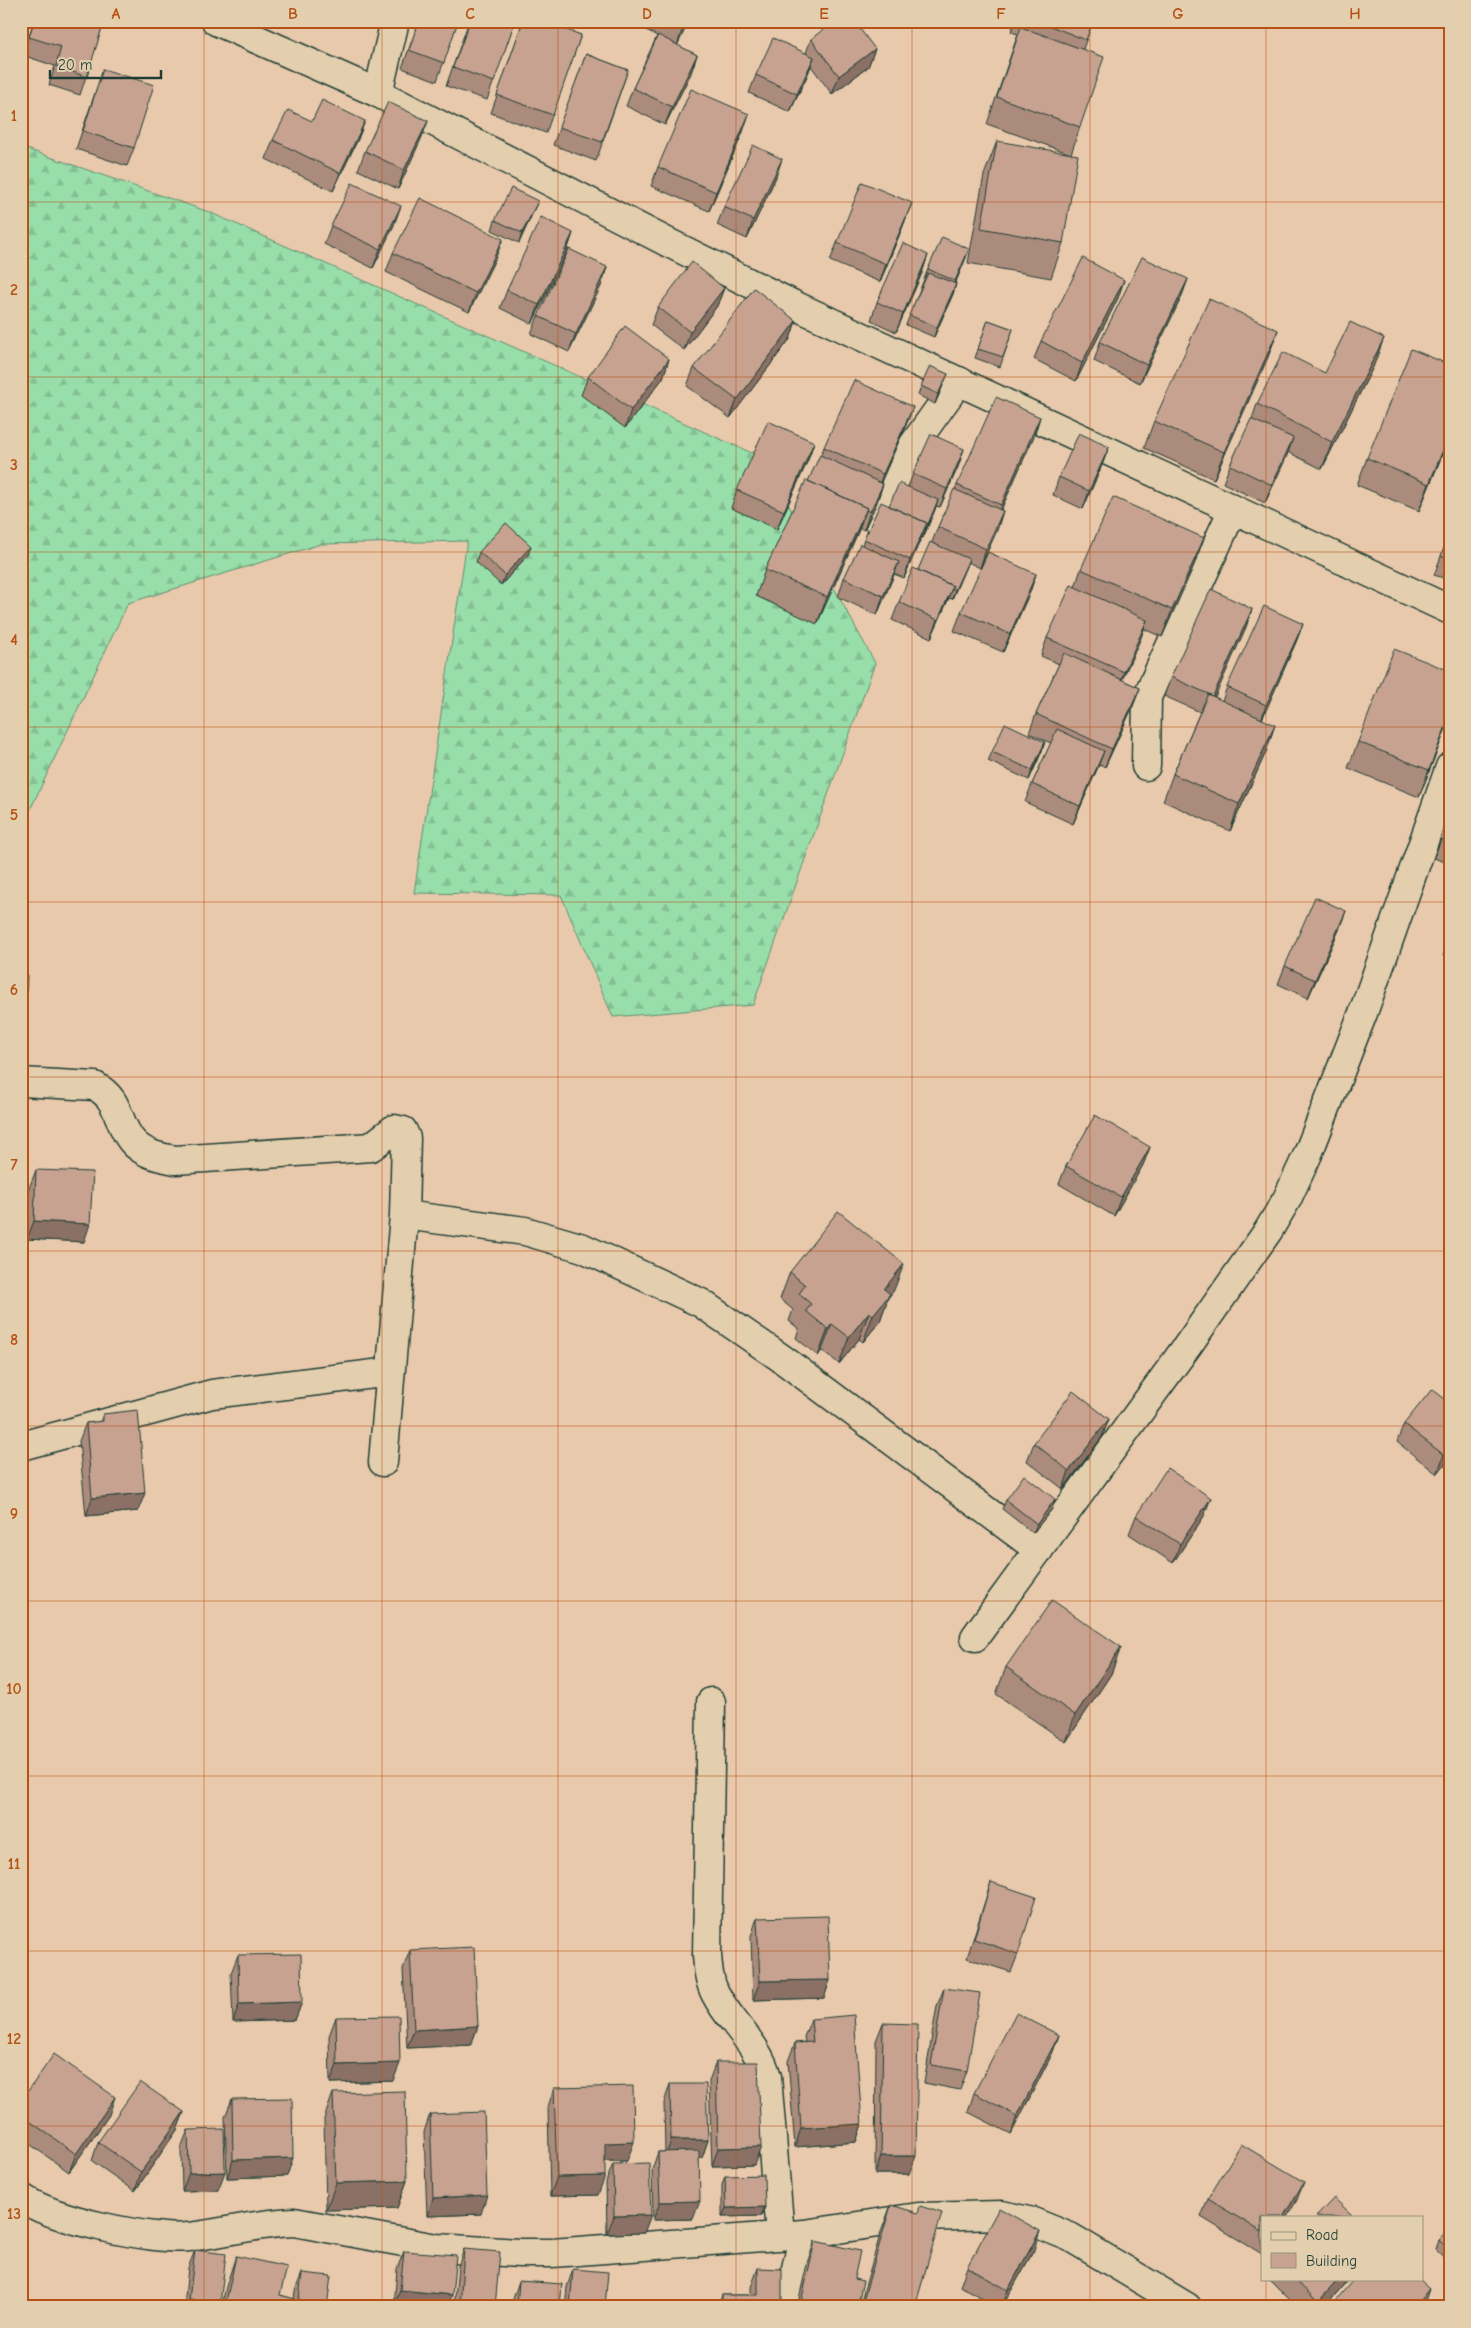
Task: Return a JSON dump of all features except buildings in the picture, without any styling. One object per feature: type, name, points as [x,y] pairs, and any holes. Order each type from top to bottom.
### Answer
[{"type":"street","points":[[216,21],[378,93],[667,242],[792,304],[1450,610]]},
{"type":"street","points":[[378,93],[395,21]]},
{"type":"street","points":[[876,519],[911,448],[959,381]]},
{"type":"street","points":[[1146,766],[1147,697],[1233,509]]},
{"type":"street","points":[[975,1637],[1263,1239],[1287,1199],[1308,1154],[1363,1013],[1450,767]]},
{"type":"street","points":[[21,1082],[95,1086],[106,1092],[116,1105],[132,1140],[156,1156],[175,1160],[371,1148],[394,1129],[399,1129],[406,1138],[404,1216],[383,1462]]},
{"type":"street","points":[[404,1216],[525,1232],[583,1248],[701,1303],[780,1358],[1039,1550]]},
{"type":"street","points":[[21,1446],[212,1394],[390,1372]]},
{"type":"street","points":[[711,1702],[707,1955],[709,1975],[715,1993],[763,2063],[767,2078],[792,2235],[787,2307]]},
{"type":"street","points":[[24,2203],[63,2216],[150,2234],[188,2237],[271,2223],[294,2222],[436,2248],[520,2253],[552,2253],[792,2235],[918,2217],[1002,2216],[1033,2222],[1070,2237],[1187,2307]]},
{"type":"green space","points":[[21,147],[209,212],[763,458],[875,663],[753,1005],[613,1017],[561,895],[414,893],[467,541],[321,544],[128,603],[21,829]]}]
